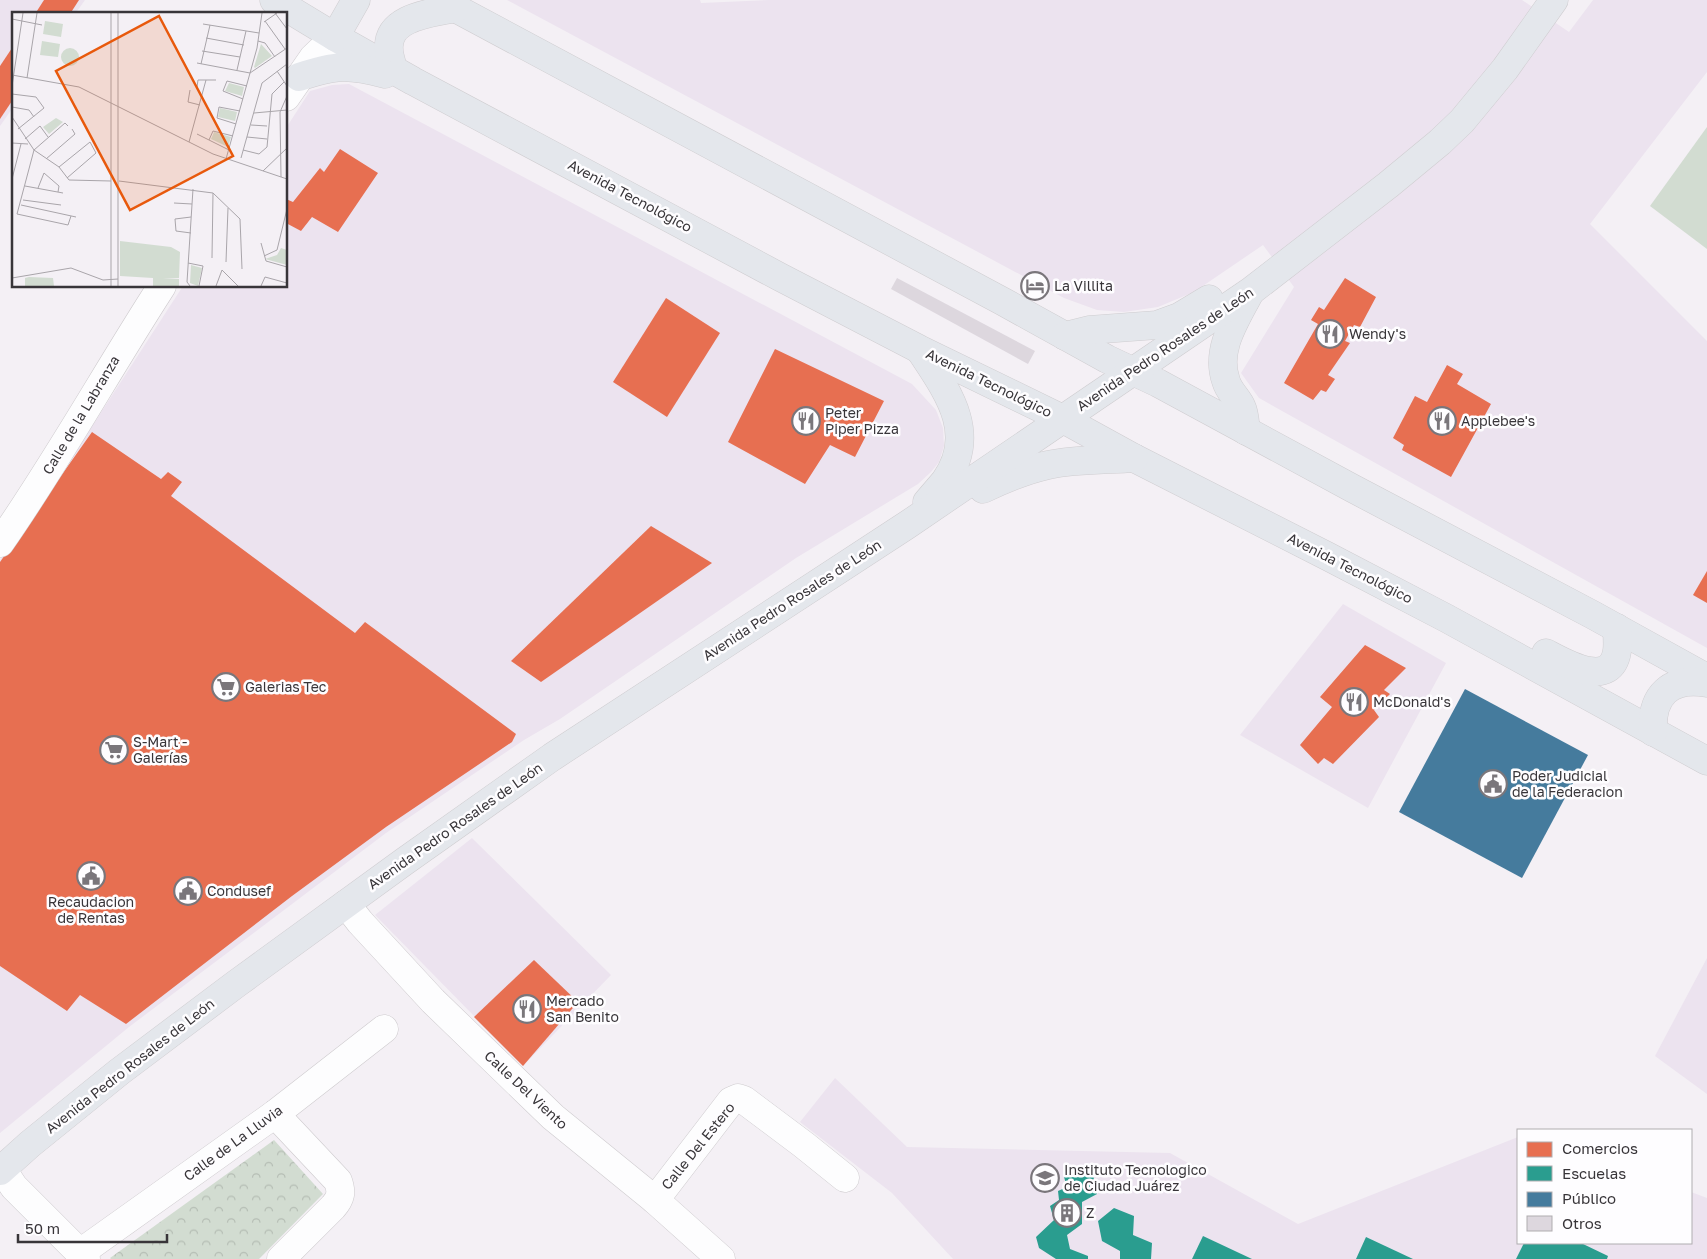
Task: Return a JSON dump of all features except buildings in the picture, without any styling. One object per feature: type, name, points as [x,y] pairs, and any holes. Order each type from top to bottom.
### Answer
[{"type":"main road","name":"Avenida Tecnológico","points":[[274,0],[403,75],[780,277],[919,349],[1063,419],[1134,458],[1327,556],[1454,623],[1707,762]]},
{"type":"main road","points":[[336,37],[347,0]]},
{"type":"main road","points":[[336,37],[356,0]]},
{"type":"main road","name":"Avenida Pedro Rosales de León","points":[[1,1170],[118,1072],[346,904],[552,757],[907,525],[1251,291],[1388,185],[1462,121],[1505,69],[1554,0]]},
{"type":"main road","points":[[403,75],[389,49],[389,43],[395,28],[414,17],[448,4],[1065,336],[1617,628],[1707,678]]},
{"type":"main road","points":[[293,87],[323,69],[343,66],[403,75]]},
{"type":"main road","points":[[1065,336],[1089,330],[1156,325],[1179,317],[1225,290],[1251,291],[1225,342],[1222,363],[1231,393],[1242,408],[1246,431]]},
{"type":"main road","points":[[907,525],[945,481],[957,457],[960,436],[957,413],[947,390],[919,349]]},
{"type":"main road","points":[[907,525],[1013,475],[1063,463],[1134,458]]},
{"type":"main road","points":[[1327,556],[1392,571],[1576,669],[1592,672],[1607,668],[1614,660],[1617,652],[1617,628]]},
{"type":"main road","points":[[1653,732],[1652,717],[1657,704],[1672,686],[1681,682],[1694,681],[1707,684]]},
{"type":"street","points":[[293,87],[313,58],[336,37]]},
{"type":"street","name":"Calle de la Labranza","points":[[0,543],[25,507],[161,288]]},
{"type":"street","name":"Calle Del Viento","points":[[346,904],[360,922],[433,1001],[553,1117],[655,1200],[721,1259]]},
{"type":"street","name":"Calle de La Lluvia","points":[[83,1256],[275,1114],[384,1029]]},
{"type":"street","name":"Calle Del Estero","points":[[655,1200],[731,1101],[738,1098],[744,1100],[766,1116],[845,1178]]},
{"type":"street","points":[[275,1114],[338,1181],[341,1194],[333,1207],[281,1259]]},
{"type":"street","points":[[1,1170],[14,1187],[83,1256]]},
{"type":"shaded area","points":[[0,0],[85,0],[76,12],[12,12],[12,109],[0,126]]},
{"type":"shaded area","points":[[507,0],[700,0],[701,3],[769,0],[1522,0],[1569,32],[1593,0],[1707,0],[1707,72],[1590,224],[1707,341],[1707,648],[1259,398],[1241,373],[1294,287],[1263,245],[1194,292],[1158,307],[1124,312],[1097,310],[1064,298]]},
{"type":"shaded area","points":[[349,84],[912,384],[936,410],[943,428],[944,446],[939,462],[918,484],[796,558],[560,719],[524,740],[386,833],[129,1027],[0,1133],[0,560],[48,494],[182,288],[288,288],[288,125],[310,91],[332,85]]},
{"type":"shaded area","points":[[1343,604],[1446,663],[1368,808],[1240,735]]},
{"type":"shaded area","points":[[472,838],[611,975],[523,1066],[375,915]]},
{"type":"shaded area","points":[[1707,958],[1707,1094],[1655,1056]]},
{"type":"shaded area","name":"Instituto Tecnologico de Ciudad Juárez","points":[[835,1078],[907,1147],[1170,1153],[1298,1224],[1517,1137],[1517,1244],[1692,1244],[1692,1192],[1707,1198],[1707,1259],[953,1259],[892,1193],[800,1122]]},
{"type":"green space","points":[[1707,127],[1707,249],[1650,206]]},
{"type":"green space","points":[[274,1140],[323,1194],[259,1259],[110,1258]]},
{"type":"place","name":"La Villita","points":[[1035,286]]},
{"type":"place","name":"Wendy's","points":[[1330,334]]},
{"type":"place","name":"Peter Piper Pizza","points":[[806,421]]},
{"type":"place","name":"Applebee's","points":[[1442,421]]},
{"type":"place","name":"Galerias Tec","points":[[226,687]]},
{"type":"place","name":"McDonald's","points":[[1354,702]]},
{"type":"place","name":"S-Mart - Galerías","points":[[114,750]]},
{"type":"place","name":"Poder Judicial de la Federacion","points":[[1493,784]]},
{"type":"place","name":"Recaudacion de Rentas","points":[[91,876]]},
{"type":"place","name":"Condusef","points":[[188,891]]},
{"type":"place","name":"Mercado San Benito","points":[[527,1009]]},
{"type":"place","name":"Instituto Tecnologico de Ciudad Juárez","points":[[1045,1178]]},
{"type":"place","name":"Z","points":[[1067,1213]]}]
